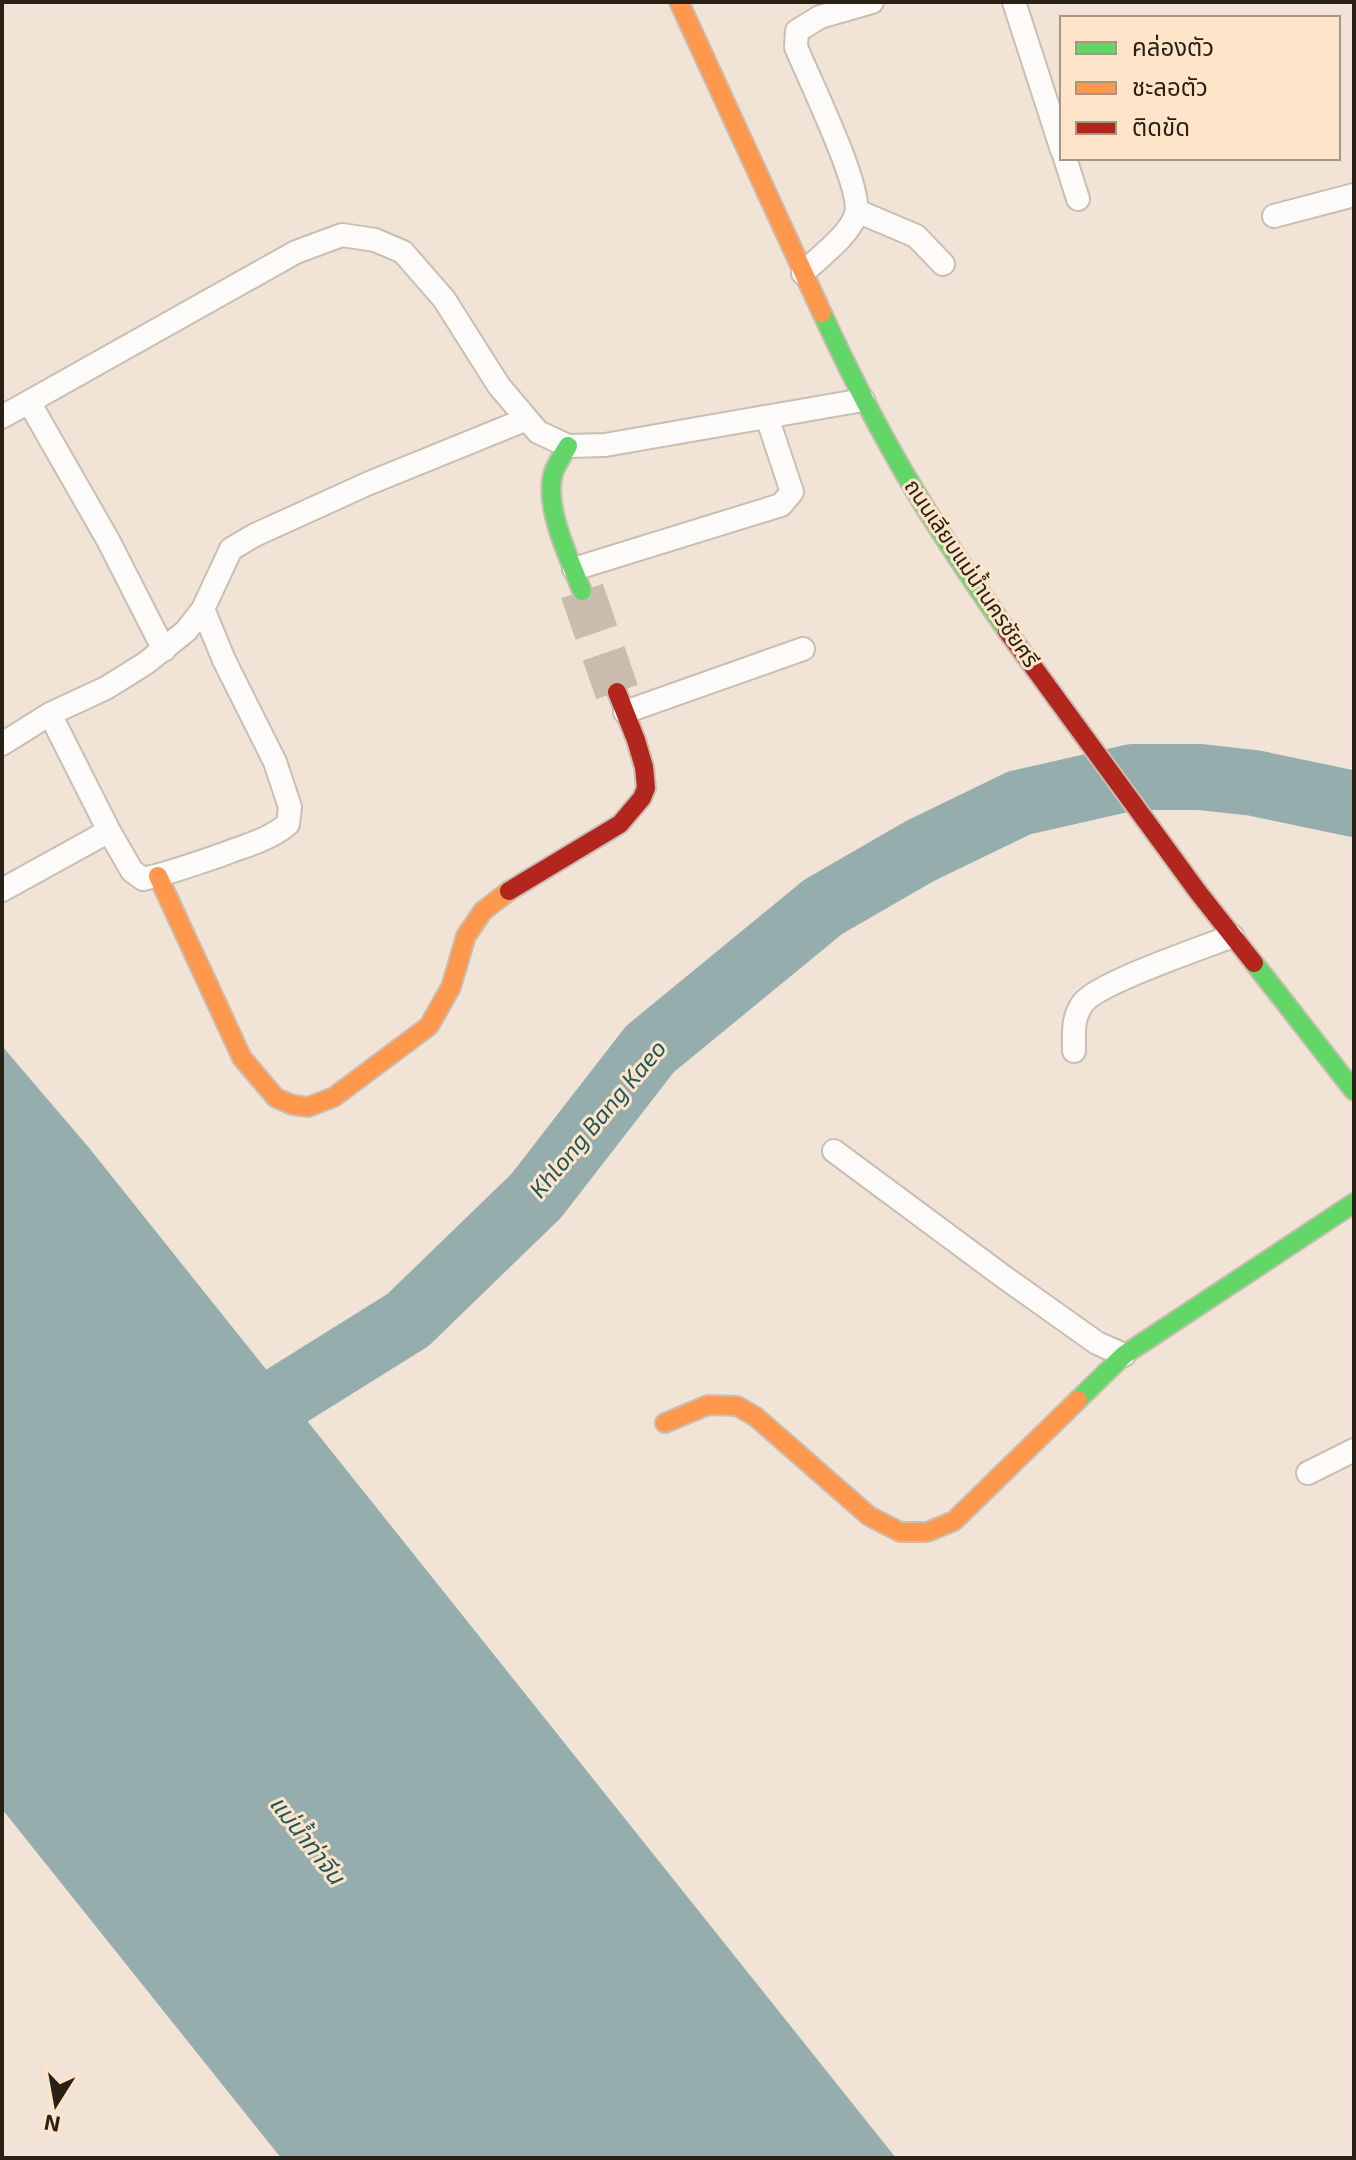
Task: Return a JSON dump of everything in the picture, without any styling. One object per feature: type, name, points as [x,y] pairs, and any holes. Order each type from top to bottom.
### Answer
[{"type":"street","name":"ถนนเลียบแม่น้ำนครชัยศรี","points":[[679,2],[863,400],[941,533],[1008,632],[1198,892],[1354,1091]]},
{"type":"street","points":[[568,446],[553,475],[551,495],[582,591]]},
{"type":"street","points":[[158,876],[242,1058],[276,1098],[308,1107],[334,1097],[429,1026],[451,987],[466,936],[483,911],[507,892],[620,824],[635,808],[646,789],[644,765],[621,702]]},
{"type":"street","points":[[665,1423],[708,1405],[737,1406],[756,1417],[869,1516],[900,1532],[927,1532],[954,1521],[1124,1355],[1354,1203]]},
{"type":"lane","points":[[803,273],[848,229],[857,211],[853,181],[796,47],[797,31],[820,17],[872,2]]},
{"type":"lane","points":[[1014,2],[1060,144]]},
{"type":"lane","points":[[1066,160],[1078,199]]},
{"type":"lane","points":[[1274,216],[1354,195]]},
{"type":"lane","points":[[857,211],[916,236],[943,264]]},
{"type":"lane","points":[[2,417],[296,252],[342,235],[375,240],[403,252],[444,299],[499,386],[538,432],[568,446],[605,445],[863,400]]},
{"type":"lane","points":[[29,402],[108,540],[164,650]]},
{"type":"lane","points":[[574,569],[781,505],[792,492],[767,417]]},
{"type":"lane","points":[[2,744],[50,714],[106,688],[164,650],[186,631],[203,609],[231,549],[367,484],[527,419]]},
{"type":"lane","points":[[50,714],[109,831],[132,871],[143,879],[277,833],[288,824],[290,807],[275,762],[224,660],[203,609]]},
{"type":"lane","points":[[621,702],[803,649]]},
{"type":"lane","points":[[2,890],[109,831]]},
{"type":"lane","points":[[1074,1051],[1073,1021],[1084,1001],[1107,985],[1232,936]]},
{"type":"lane","points":[[834,1151],[1097,1343],[1124,1355]]},
{"type":"lane","points":[[1308,1473],[1354,1450]]},
{"type":"water","name":"แม่น้ำท่าจีน","points":[[2,1046],[90,1149],[896,2158],[281,2158],[2,1809]]},
{"type":"waterway","name":"Khlong Bang Kaeo","points":[[211,1443],[408,1320],[536,1196],[650,1049],[823,907],[920,851],[1019,803],[1133,777],[1200,777],[1254,783],[1354,804]]},
{"type":"tunnel","points":[[582,591],[617,692]]},
{"type":"traffic: fast","points":[[822,313],[863,398],[909,481],[1007,631]]},
{"type":"traffic: fast","points":[[568,446],[553,474],[552,502],[560,534],[582,591]]},
{"type":"traffic: fast","points":[[1254,963],[1354,1091]]},
{"type":"traffic: fast","points":[[1078,1400],[1124,1355],[1354,1203]]},
{"type":"traffic: slow","points":[[679,2],[822,313]]},
{"type":"traffic: slow","points":[[158,876],[242,1058],[276,1098],[308,1107],[334,1097],[429,1026],[451,987],[466,936],[483,911],[509,891]]},
{"type":"traffic: slow","points":[[665,1423],[708,1405],[737,1406],[756,1417],[869,1516],[900,1532],[927,1532],[954,1521],[1078,1400]]},
{"type":"traffic: jam","points":[[1007,631],[1198,892],[1254,963]]},
{"type":"traffic: jam","points":[[509,891],[620,824],[642,798],[646,788],[644,767],[617,692]]}]
